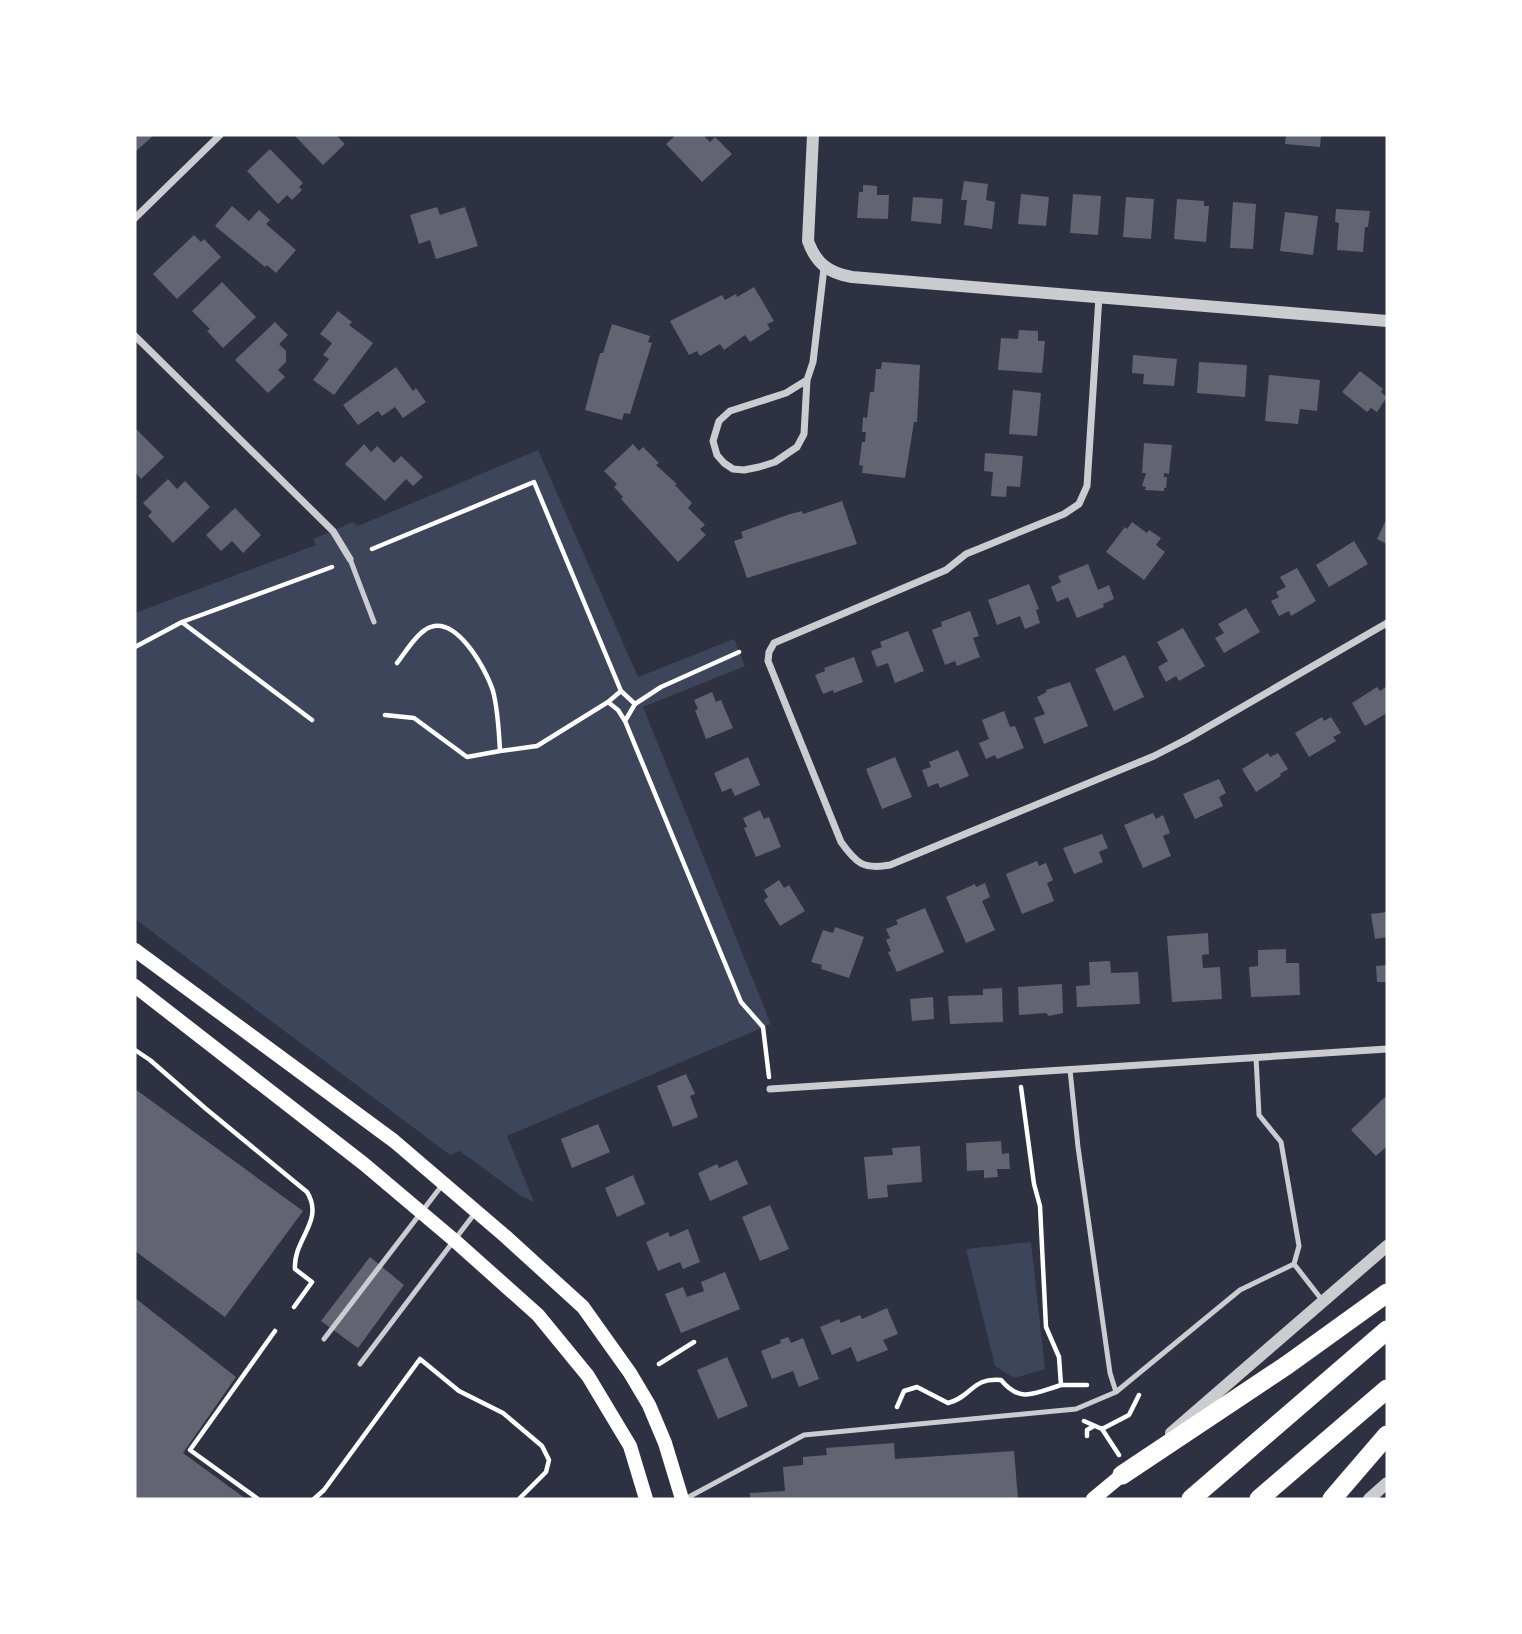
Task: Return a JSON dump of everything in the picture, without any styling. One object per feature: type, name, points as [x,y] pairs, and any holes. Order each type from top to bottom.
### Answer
[{"type":"highway","points":[[1121,1466],[1287,1365],[1387,1293]]},
{"type":"highway","points":[[1191,1499],[1387,1330]]},
{"type":"highway","points":[[1259,1499],[1387,1389]]},
{"type":"highway","points":[[1332,1499],[1387,1435]]},
{"type":"main road","points":[[135,950],[394,1141],[583,1307],[630,1373],[649,1405],[665,1443],[683,1499]]},
{"type":"main road","points":[[135,986],[364,1164],[538,1315],[588,1376],[630,1446],[646,1499]]},
{"type":"main road","points":[[1093,1499],[1121,1466]]},
{"type":"street","points":[[135,218],[220,135]]},
{"type":"street","points":[[813,135],[808,241],[813,255],[824,268],[852,277],[1387,321]]},
{"type":"street","points":[[807,380],[786,393],[730,411],[719,421],[713,441],[724,463],[733,469],[752,469],[775,462],[797,447],[804,434],[807,380],[813,362],[824,268]]},
{"type":"street","points":[[1099,296],[1087,486],[1079,504],[1064,514],[966,554],[946,570],[774,643],[769,652],[768,661],[841,842],[851,856],[863,866],[890,865],[1154,756],[1387,623]]},
{"type":"street","points":[[135,336],[333,531],[349,559]]},
{"type":"street","points":[[770,1089],[1387,1049]]},
{"type":"street","points":[[1121,1466],[1323,1302],[1387,1246]]},
{"type":"street","points":[[1369,1499],[1387,1483]]},
{"type":"lane","points":[[349,559],[374,622]]},
{"type":"lane","points":[[683,1499],[804,1435],[1076,1409],[1115,1392],[1240,1290],[1294,1264],[1299,1246],[1281,1142],[1259,1115],[1256,1057]]},
{"type":"lane","points":[[1070,1070],[1083,1184],[1115,1392]]},
{"type":"lane","points":[[324,1339],[444,1183]]},
{"type":"lane","points":[[360,1364],[476,1211]]},
{"type":"lane","points":[[1294,1264],[1323,1302]]},
{"type":"path","points":[[372,549],[534,482],[621,691],[635,704]]},
{"type":"path","points":[[135,647],[182,622],[332,566]]},
{"type":"path","points":[[182,622],[312,720]]},
{"type":"path","points":[[397,663],[426,629],[440,626],[454,630],[488,676],[494,694],[500,751]]},
{"type":"path","points":[[625,722],[635,704],[661,687],[739,652]]},
{"type":"path","points":[[385,715],[414,718],[467,757],[537,746],[621,691]]},
{"type":"path","points":[[608,702],[618,710],[625,722],[741,1002],[763,1027],[770,1089]]},
{"type":"path","points":[[135,1050],[307,1192],[314,1202],[314,1215],[294,1255],[295,1269],[312,1282],[294,1307]]},
{"type":"path","points":[[1018,1073],[1034,1184],[1040,1206],[1046,1327],[1059,1357],[1061,1385]]},
{"type":"path","points":[[258,1499],[190,1450],[275,1331]]},
{"type":"path","points":[[659,1364],[694,1342]]},
{"type":"path","points":[[314,1499],[324,1490],[420,1359],[459,1391],[503,1413],[542,1446],[549,1460],[546,1472],[519,1499]]},
{"type":"path","points":[[897,1406],[904,1391],[917,1387],[948,1403],[961,1400],[972,1387],[988,1378],[1001,1380],[1010,1391],[1025,1396],[1061,1385],[1087,1385]]},
{"type":"path","points":[[1102,1429],[1129,1415],[1139,1395]]},
{"type":"path","points":[[1082,1420],[1102,1429],[1121,1466]]},
{"type":"path","points":[[1087,1436],[1087,1430],[1095,1426]]},
{"type":"shaded area","points":[[538,450],[638,677],[734,639],[745,666],[643,707],[771,1024],[507,1136],[534,1202],[521,1196],[460,1151],[450,1155],[135,919],[135,613],[316,545],[313,539],[353,522],[358,526]]},
{"type":"shaded area","points":[[1031,1242],[1045,1369],[1014,1378],[995,1366],[966,1249]]},
{"type":"building","points":[[135,135],[154,135],[135,152]]},
{"type":"building","points":[[294,135],[336,135],[345,144],[323,165]]},
{"type":"building","points":[[676,135],[703,135],[710,142],[715,137],[732,154],[702,182],[666,144]]},
{"type":"building","points":[[1286,135],[1321,135],[1320,147],[1285,144]]},
{"type":"building","points":[[270,149],[303,183],[299,187],[302,190],[292,200],[287,195],[278,204],[247,171]]},
{"type":"building","points":[[964,181],[988,184],[986,200],[995,202],[992,229],[964,225],[967,200],[961,200]]},
{"type":"building","points":[[863,185],[877,186],[877,195],[889,195],[888,219],[857,218],[859,192],[863,192]]},
{"type":"building","points":[[1021,194],[1049,197],[1046,226],[1018,224]]},
{"type":"building","points":[[1073,194],[1101,196],[1098,235],[1070,233]]},
{"type":"building","points":[[913,197],[943,199],[941,224],[911,221]]},
{"type":"building","points":[[1126,197],[1154,199],[1151,239],[1123,237]]},
{"type":"building","points":[[1177,199],[1204,201],[1204,206],[1209,206],[1206,242],[1174,239]]},
{"type":"building","points":[[1233,202],[1256,204],[1253,249],[1230,248]]},
{"type":"building","points":[[232,206],[249,221],[259,210],[270,220],[266,224],[296,250],[276,273],[215,226]]},
{"type":"building","points":[[437,207],[440,215],[465,207],[478,246],[436,259],[430,240],[419,244],[410,215]]},
{"type":"building","points":[[1336,209],[1370,211],[1368,227],[1365,227],[1363,252],[1337,250],[1339,223],[1335,222]]},
{"type":"building","points":[[1285,212],[1318,216],[1313,255],[1280,251]]},
{"type":"building","points":[[194,235],[201,242],[204,239],[221,257],[177,299],[153,274]]},
{"type":"building","points":[[222,282],[256,317],[223,348],[207,331],[210,329],[192,311]]},
{"type":"building","points":[[754,287],[774,321],[767,324],[770,329],[750,342],[745,335],[724,350],[720,344],[700,356],[697,351],[689,355],[670,321],[722,295],[725,300],[736,294],[737,297]]},
{"type":"building","points":[[338,311],[352,322],[349,325],[373,343],[334,395],[313,380],[329,359],[323,355],[332,343],[320,334]]},
{"type":"building","points":[[275,322],[288,335],[279,344],[286,351],[286,362],[278,370],[285,377],[268,393],[235,360]]},
{"type":"building","points":[[612,324],[650,336],[648,342],[652,343],[630,414],[624,413],[622,420],[585,410],[600,353],[603,353]]},
{"type":"building","points":[[1019,330],[1038,331],[1038,341],[1045,341],[1042,373],[998,370],[1001,338],[1018,339]]},
{"type":"building","points":[[1133,355],[1177,359],[1174,386],[1143,384],[1144,374],[1132,373]]},
{"type":"building","points":[[882,362],[920,365],[917,422],[914,422],[905,478],[862,473],[863,466],[859,465],[866,432],[862,432],[863,417],[867,418],[870,392],[874,392],[876,369],[881,369]]},
{"type":"building","points":[[1199,362],[1247,365],[1245,397],[1197,393]]},
{"type":"building","points":[[396,367],[413,391],[416,388],[426,402],[403,418],[395,407],[382,416],[378,411],[358,425],[343,405]]},
{"type":"building","points":[[1360,371],[1383,389],[1381,392],[1387,397],[1377,412],[1371,408],[1367,412],[1342,392]]},
{"type":"building","points":[[1269,375],[1320,380],[1317,411],[1300,409],[1298,424],[1265,421]]},
{"type":"building","points":[[1013,390],[1041,393],[1037,436],[1009,434]]},
{"type":"building","points":[[135,428],[164,457],[141,479],[135,472]]},
{"type":"building","points":[[1144,443],[1172,445],[1169,474],[1164,473],[1164,477],[1167,477],[1164,491],[1145,490],[1146,487],[1142,486],[1146,473],[1142,473]]},
{"type":"building","points":[[364,444],[371,452],[377,446],[394,463],[401,456],[423,477],[413,486],[406,479],[385,501],[345,464]]},
{"type":"building","points":[[633,444],[639,451],[643,447],[659,463],[656,465],[677,484],[675,485],[692,503],[688,508],[705,525],[700,529],[706,535],[678,562],[621,499],[623,497],[614,487],[617,484],[604,471]]},
{"type":"building","points":[[985,453],[1023,456],[1020,487],[1007,486],[1006,497],[991,496],[993,472],[984,471]]},
{"type":"building","points":[[168,479],[177,489],[185,481],[210,507],[173,543],[148,516],[152,512],[143,503]]},
{"type":"building","points":[[842,501],[857,544],[747,578],[734,541],[743,538],[741,532],[787,515],[802,511],[803,514]]},
{"type":"building","points":[[235,508],[261,535],[243,553],[232,541],[221,551],[206,535]]},
{"type":"building","points":[[1387,518],[1387,544],[1377,539]]},
{"type":"building","points":[[1132,522],[1147,533],[1149,530],[1161,538],[1156,545],[1165,552],[1144,580],[1106,552]]},
{"type":"building","points":[[1354,541],[1368,564],[1329,587],[1316,565]]},
{"type":"building","points":[[1088,564],[1098,590],[1109,585],[1114,599],[1103,604],[1104,607],[1077,618],[1068,597],[1057,602],[1051,587],[1061,582],[1058,576]]},
{"type":"building","points":[[1297,568],[1316,601],[1291,616],[1289,611],[1279,616],[1271,601],[1279,597],[1276,592],[1286,587],[1280,577]]},
{"type":"building","points":[[1029,584],[1039,609],[1036,610],[1040,623],[1025,629],[1020,616],[997,625],[988,600]]},
{"type":"building","points":[[1246,608],[1260,632],[1224,653],[1215,638],[1224,633],[1218,624]]},
{"type":"building","points":[[970,611],[979,636],[973,638],[980,657],[957,666],[955,661],[945,665],[932,630],[942,626],[941,622]]},
{"type":"building","points":[[1183,628],[1205,666],[1179,681],[1176,676],[1166,682],[1158,667],[1168,661],[1157,642]]},
{"type":"building","points":[[908,631],[924,671],[895,683],[888,663],[877,667],[871,651],[882,647],[880,642]]},
{"type":"building","points":[[1125,655],[1144,697],[1114,711],[1095,669]]},
{"type":"building","points":[[854,657],[863,682],[834,693],[833,690],[823,694],[815,675],[825,671],[824,668]]},
{"type":"building","points":[[1070,682],[1088,726],[1044,744],[1034,718],[1045,714],[1037,697],[1047,692],[1046,690]]},
{"type":"building","points":[[1387,686],[1387,713],[1365,726],[1352,703],[1377,687],[1380,691]]},
{"type":"building","points":[[712,692],[716,702],[721,700],[733,728],[706,739],[694,700]]},
{"type":"building","points":[[1004,711],[1010,727],[1015,726],[1024,748],[997,759],[995,755],[986,759],[979,743],[989,739],[982,720]]},
{"type":"building","points":[[1322,717],[1324,721],[1331,717],[1341,733],[1333,737],[1336,741],[1309,757],[1295,733]]},
{"type":"building","points":[[958,750],[969,776],[940,788],[938,783],[928,787],[922,770],[931,767],[929,762]]},
{"type":"building","points":[[1268,753],[1270,757],[1278,753],[1288,769],[1256,792],[1242,769]]},
{"type":"building","points":[[748,757],[760,785],[735,796],[731,788],[722,792],[714,773]]},
{"type":"building","points":[[895,757],[912,797],[882,809],[866,769]]},
{"type":"building","points":[[1219,779],[1226,793],[1219,797],[1223,806],[1195,819],[1183,794]]},
{"type":"building","points":[[760,810],[764,819],[769,817],[781,847],[756,857],[744,828],[747,827],[743,818]]},
{"type":"building","points":[[1153,813],[1156,819],[1163,815],[1170,833],[1163,836],[1171,856],[1143,868],[1124,825]]},
{"type":"building","points":[[1102,834],[1108,848],[1099,852],[1103,862],[1074,874],[1063,848]]},
{"type":"building","points":[[1037,861],[1039,866],[1046,863],[1053,880],[1047,883],[1054,901],[1022,914],[1006,874]]},
{"type":"building","points":[[779,880],[784,888],[789,885],[805,911],[780,926],[764,900],[768,897],[764,890]]},
{"type":"building","points":[[985,883],[990,897],[982,901],[995,930],[966,943],[946,897],[975,884],[976,887]]},
{"type":"building","points":[[925,908],[944,952],[897,972],[888,952],[891,951],[886,940],[890,938],[886,929],[898,924],[896,920]]},
{"type":"building","points":[[1387,912],[1387,937],[1375,939],[1371,914]]},
{"type":"building","points":[[835,927],[864,937],[849,978],[821,969],[822,965],[811,962],[823,930],[833,933]]},
{"type":"building","points":[[1208,933],[1209,954],[1202,955],[1203,968],[1220,967],[1222,999],[1172,1002],[1167,936]]},
{"type":"building","points":[[1286,949],[1286,963],[1299,963],[1300,995],[1251,997],[1249,967],[1258,966],[1258,950]]},
{"type":"building","points":[[1110,961],[1111,973],[1138,972],[1140,1004],[1077,1007],[1076,986],[1090,985],[1089,962]]},
{"type":"building","points":[[1387,965],[1387,982],[1377,982],[1376,966]]},
{"type":"building","points":[[1062,984],[1063,1013],[1049,1016],[1046,1013],[1019,1015],[1018,987]]},
{"type":"building","points":[[1002,988],[1003,1022],[950,1024],[948,996],[983,995],[983,989]]},
{"type":"building","points":[[933,997],[934,1019],[912,1021],[910,999]]},
{"type":"building","points":[[686,1074],[695,1094],[690,1096],[698,1117],[673,1127],[657,1086]]},
{"type":"building","points":[[135,1089],[303,1211],[225,1317],[135,1251]]},
{"type":"building","points":[[1385,1097],[1387,1146],[1376,1156],[1351,1130]]},
{"type":"building","points":[[598,1124],[610,1152],[572,1168],[561,1139]]},
{"type":"building","points":[[1001,1141],[1002,1154],[1009,1153],[1010,1169],[997,1169],[998,1177],[984,1178],[984,1170],[967,1171],[966,1143]]},
{"type":"building","points":[[920,1146],[922,1182],[887,1185],[888,1197],[868,1199],[864,1157],[893,1155],[892,1148]]},
{"type":"building","points":[[737,1160],[748,1184],[710,1201],[698,1173],[717,1164],[719,1168]]},
{"type":"building","points":[[633,1175],[645,1204],[617,1217],[605,1188]]},
{"type":"building","points":[[770,1205],[789,1249],[760,1261],[742,1217]]},
{"type":"building","points":[[688,1229],[700,1262],[683,1269],[680,1262],[658,1271],[646,1242],[668,1232],[670,1237]]},
{"type":"building","points":[[370,1257],[404,1285],[358,1348],[321,1321]]},
{"type":"building","points":[[725,1272],[740,1309],[681,1333],[665,1294],[683,1287],[687,1297],[704,1291],[701,1282]]},
{"type":"building","points":[[135,1298],[236,1377],[183,1453],[246,1499],[135,1499]]},
{"type":"building","points":[[887,1308],[898,1334],[883,1340],[888,1350],[857,1362],[851,1347],[832,1355],[820,1327],[839,1319],[841,1323],[860,1315],[862,1319]]},
{"type":"building","points":[[788,1337],[791,1343],[803,1338],[819,1379],[799,1387],[793,1371],[772,1379],[761,1351],[781,1343],[780,1340]]},
{"type":"building","points":[[727,1357],[748,1406],[718,1419],[697,1370]]},
{"type":"building","points":[[894,1443],[895,1459],[1014,1451],[1018,1499],[750,1499],[750,1493],[785,1491],[783,1467],[803,1465],[803,1457],[827,1455],[826,1448]]}]
